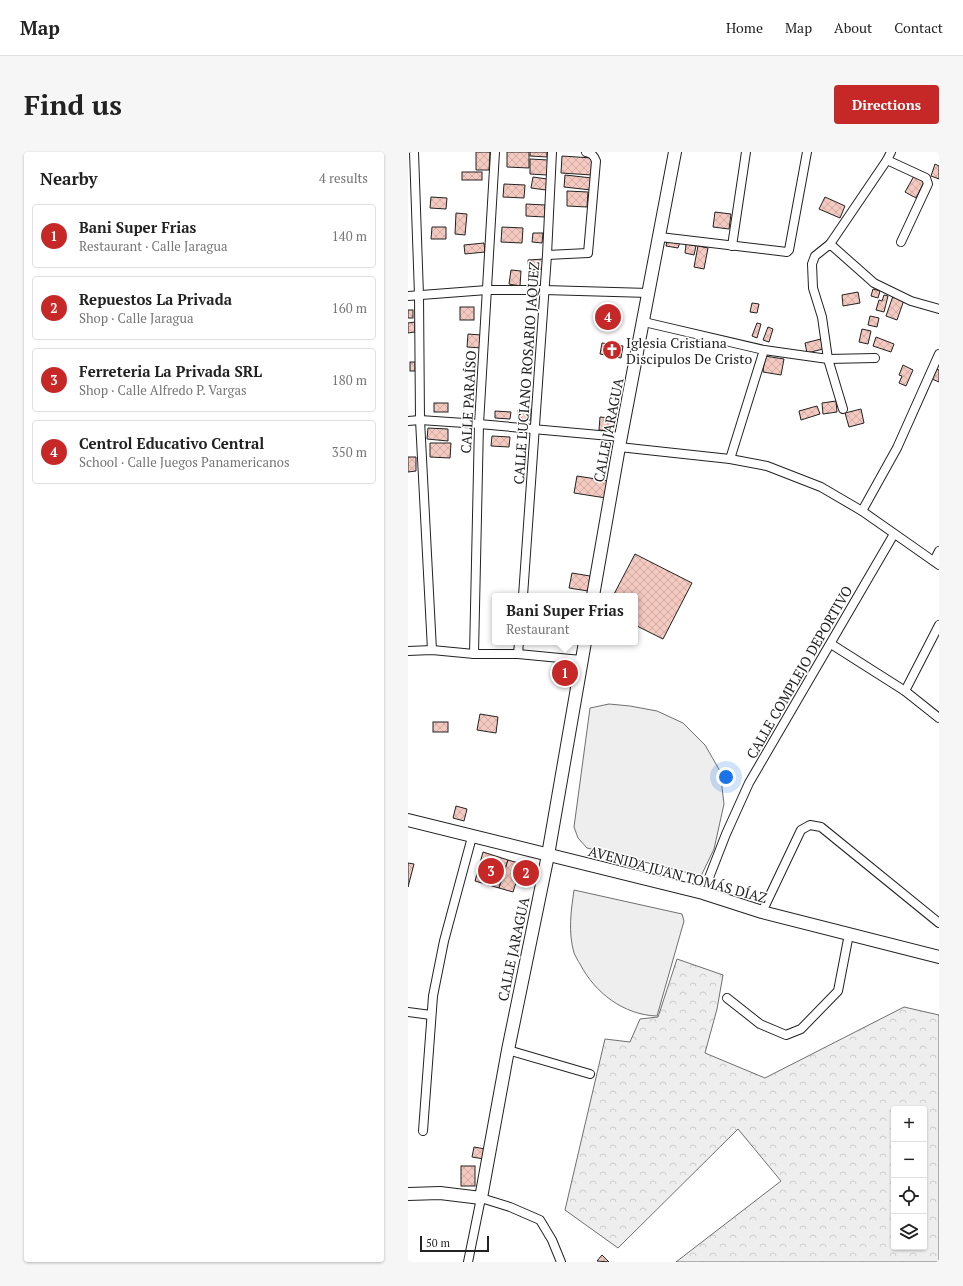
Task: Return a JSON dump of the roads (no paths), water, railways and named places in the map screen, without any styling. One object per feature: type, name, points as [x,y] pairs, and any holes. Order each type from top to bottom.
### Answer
[{"type":"street","points":[[414,152],[419,295],[420,420],[432,650]]},
{"type":"street","name":"CALLE PARAÍSO","points":[[474,654],[479,424],[495,152]]},
{"type":"street","name":"CALLE LUCIANO ROSARIO JAQUEZ","points":[[523,593],[547,255],[552,152]]},
{"type":"street","points":[[547,255],[588,253],[596,161],[594,156],[586,152]]},
{"type":"street","name":"CALLE JARAGUA","points":[[594,593],[620,442],[644,322],[648,293],[660,237],[675,152]]},
{"type":"street","points":[[732,246],[746,152]]},
{"type":"street","points":[[660,237],[787,252],[789,250],[806,152]]},
{"type":"street","points":[[843,409],[828,358],[822,317],[813,288],[812,264],[815,256],[830,244],[891,152]]},
{"type":"street","points":[[887,160],[928,180],[928,184],[901,242]]},
{"type":"street","points":[[830,244],[874,283],[912,301],[939,309]]},
{"type":"street","points":[[408,296],[487,290],[648,293]]},
{"type":"street","points":[[644,322],[764,350],[828,358],[875,358]]},
{"type":"street","points":[[730,459],[764,350]]},
{"type":"street","points":[[862,511],[897,448],[939,354]]},
{"type":"street","points":[[408,421],[420,420],[535,428],[767,466],[821,487],[862,511],[936,563],[939,551]]},
{"type":"street","name":"CALLE COMPLEJO DEPORTIVO","points":[[703,893],[726,834],[749,783],[894,534]]},
{"type":"street","points":[[906,691],[939,625]]},
{"type":"street","points":[[831,644],[906,691],[939,718]]},
{"type":"street","points":[[518,654],[519,645]]},
{"type":"street","name":"CALLE JARAGUA","points":[[468,1262],[508,1050],[548,855],[584,645]]},
{"type":"street","points":[[408,651],[432,650],[474,654],[518,654],[581,660]]},
{"type":"street","name":"AVENIDA JUAN TOMÁS DÍAZ","points":[[408,820],[703,893],[762,912],[939,957]]},
{"type":"street","points":[[762,912],[801,830],[810,825],[821,827],[939,923]]},
{"type":"street","points":[[423,1131],[432,996],[444,941],[472,837]]},
{"type":"street","points":[[727,998],[760,1024],[786,1035],[802,1029],[838,991],[850,934]]},
{"type":"street","points":[[408,1012],[431,1015]]},
{"type":"street","points":[[508,1050],[590,1074]]},
{"type":"street","points":[[408,1194],[440,1193],[481,1198],[510,1207],[540,1220],[552,1240],[561,1262]]},
{"type":"place","name":"Centrol Educativo Central","points":[[608,317]]},
{"type":"place","name":"Iglesia Cristiana Discipulos De Cristo","points":[[612,350]]},
{"type":"place","name":"Bani Super Frias","points":[[565,673]]},
{"type":"place","name":"Ferreteria La Privada SRL","points":[[491,871]]},
{"type":"place","name":"Repuestos La Privada","points":[[526,873]]}]
